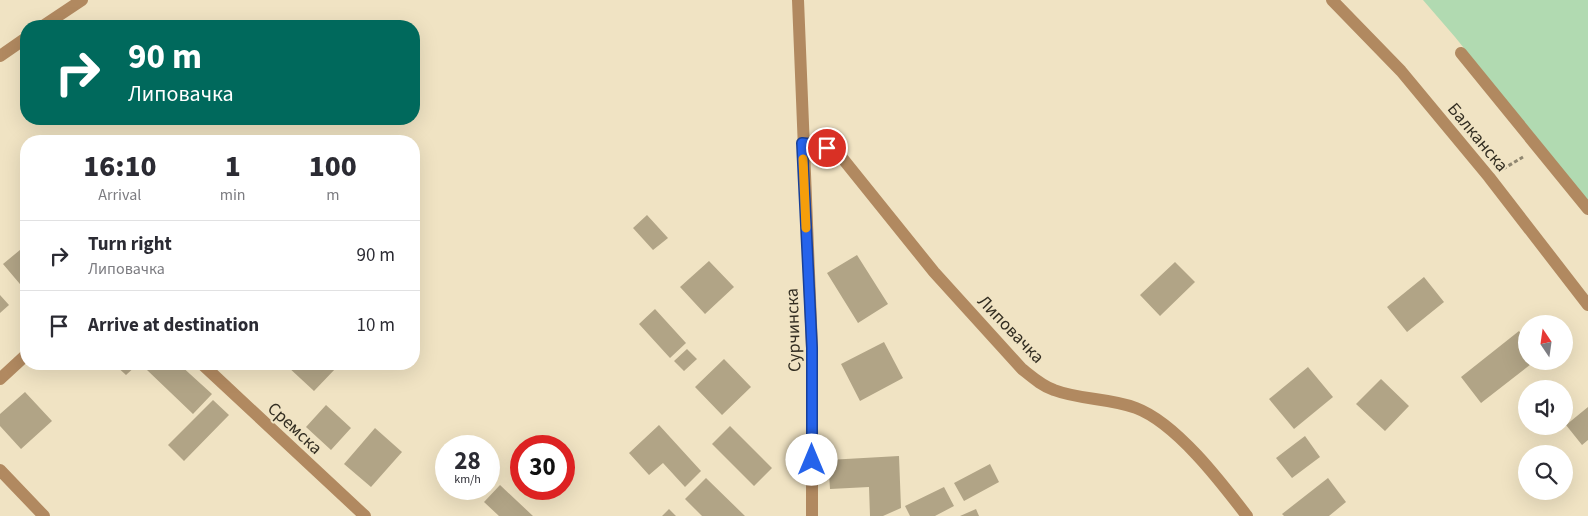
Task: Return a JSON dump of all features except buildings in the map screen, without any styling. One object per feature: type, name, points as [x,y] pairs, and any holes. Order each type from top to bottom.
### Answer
[{"type":"street","points":[[52,20],[82,0]]},
{"type":"street","name":"Сурчинска","points":[[798,0],[802,143],[812,348],[812,516]]},
{"type":"street","name":"Балканска","points":[[1332,0],[1401,71],[1489,177],[1588,305]]},
{"type":"street","points":[[0,56],[20,42]]},
{"type":"street","points":[[1460,53],[1588,210]]},
{"type":"street","name":"Липовачка","points":[[802,143],[820,145],[839,154],[934,272],[1022,369],[1052,390],[1119,403],[1134,407],[1150,415],[1173,433],[1211,470],[1247,516]]},
{"type":"street","points":[[0,379],[20,361]]},
{"type":"street","name":"Сремска","points":[[208,370],[365,516]]},
{"type":"street","points":[[0,470],[44,516]]},
{"type":"path","points":[[1489,177],[1539,148]]},
{"type":"green space","points":[[1423,0],[1588,0],[1588,202],[1455,37]]},
{"type":"slow traffic","points":[[803,159],[806,228]]},
{"type":"route","points":[[812,460],[812,348],[802,143],[820,145],[827,148]]}]
